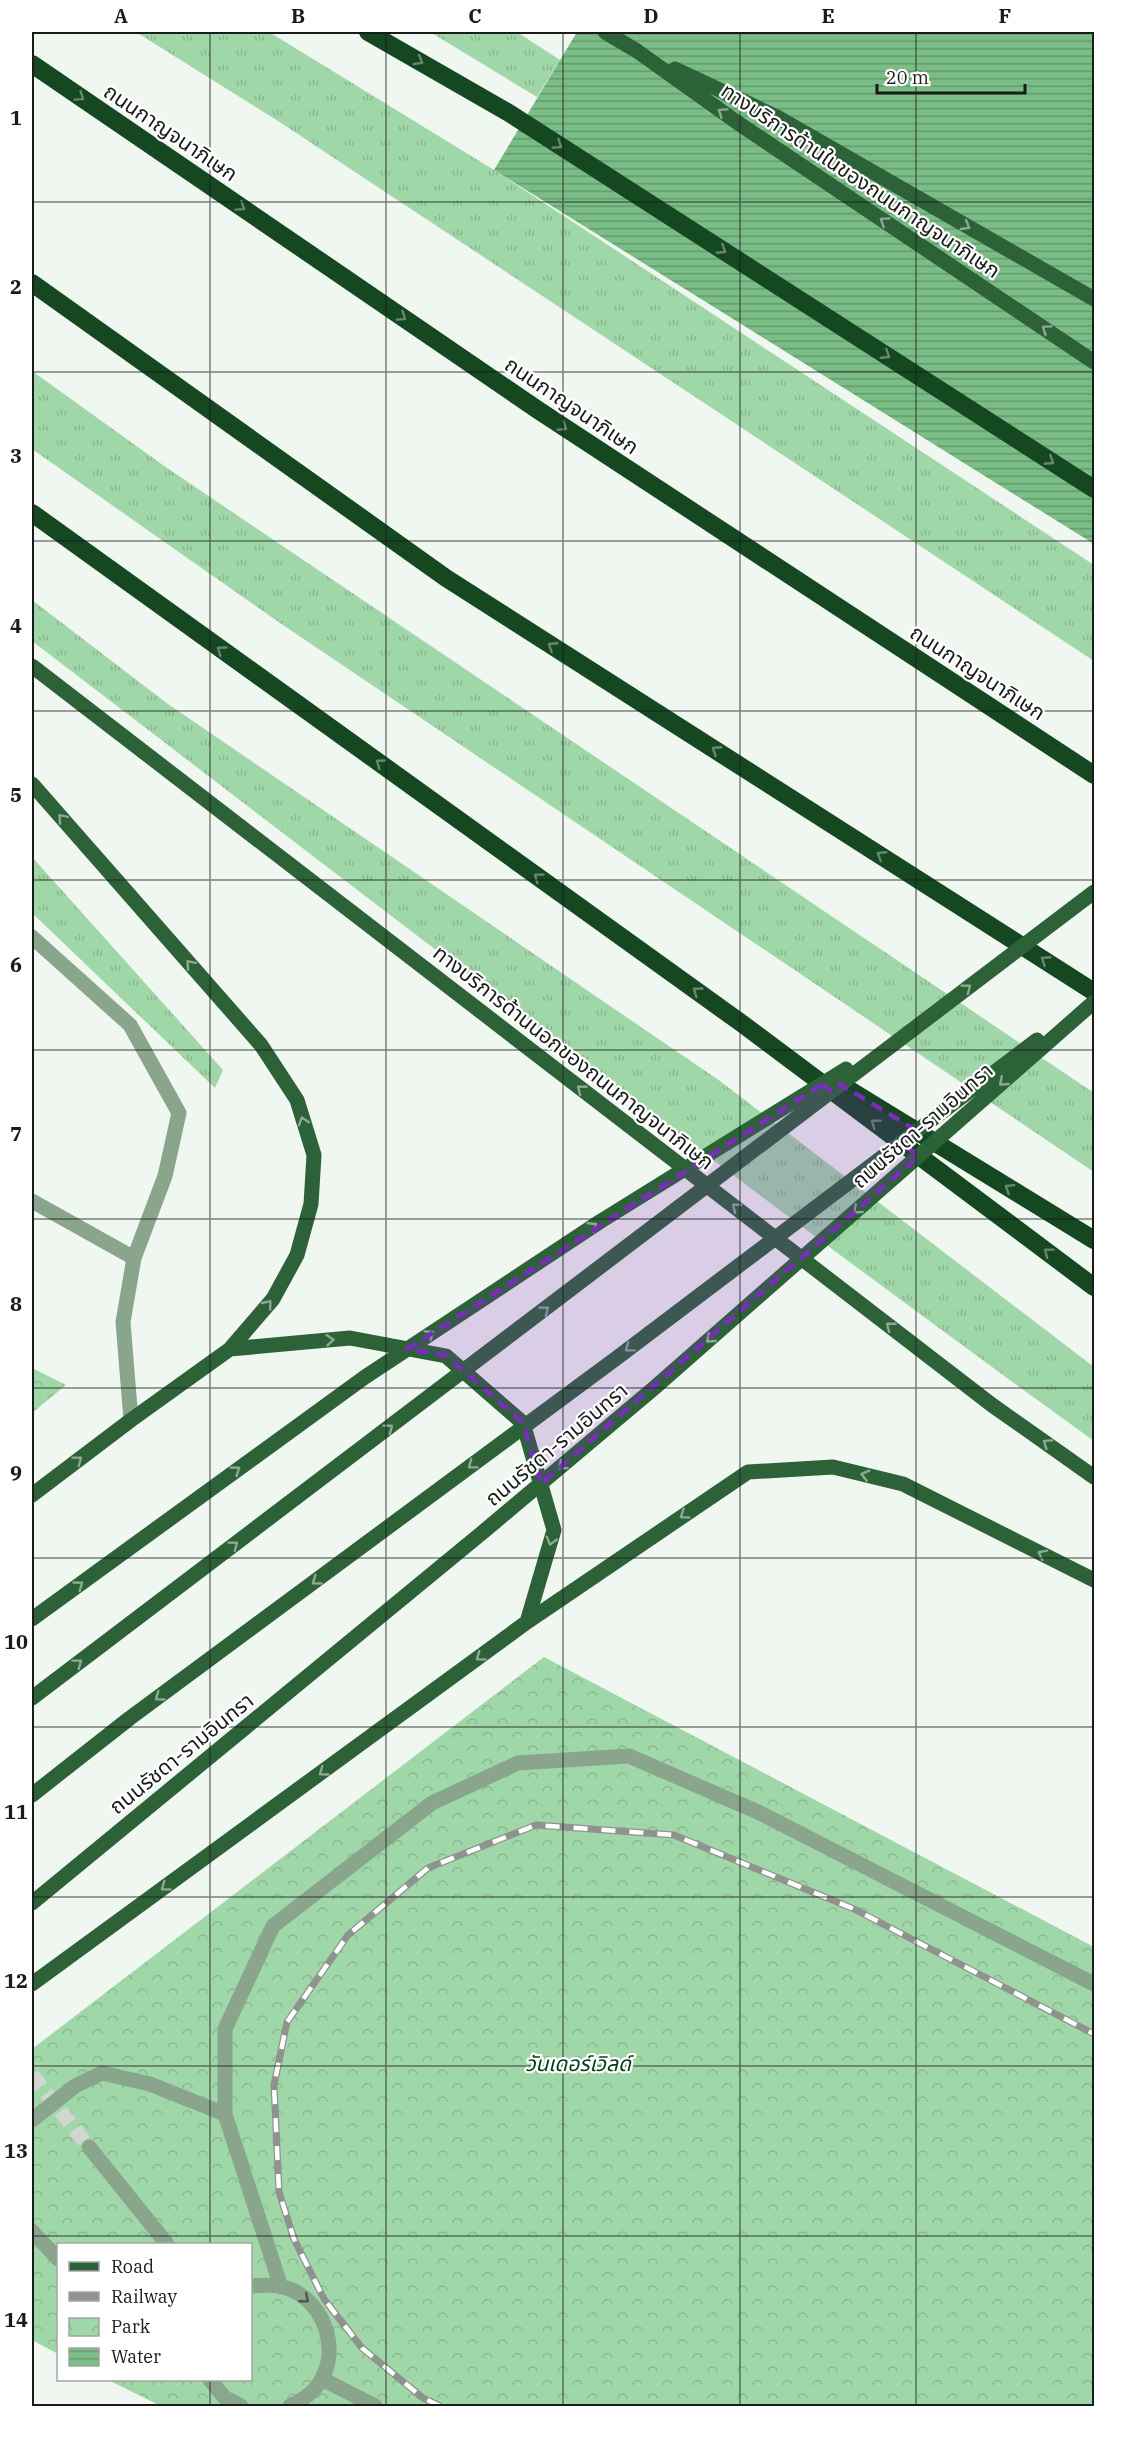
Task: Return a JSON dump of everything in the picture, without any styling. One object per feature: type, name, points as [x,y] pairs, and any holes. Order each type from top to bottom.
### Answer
[{"type":"highway","points":[[368,32],[509,113],[1095,489]]},
{"type":"highway","name":"ถนนกาญจนาภิเษก","points":[[32,64],[538,410],[1095,775]]},
{"type":"highway","points":[[32,283],[446,578],[1095,992]]},
{"type":"highway","points":[[32,513],[744,1025],[1095,1287]]},
{"type":"highway","points":[[744,1025],[1095,1240]]},
{"type":"main road","name":"ทางบริการด้านในของถนนกาญจนาภิเษก","points":[[605,32],[637,51],[738,123],[1095,362]]},
{"type":"main road","points":[[637,51],[777,117],[1095,299]]},
{"type":"main road","name":"ทางบริการด้านนอกของถนนกาญจนาภิเษก","points":[[32,666],[992,1404],[1095,1477]]},
{"type":"main road","points":[[32,783],[261,1045],[297,1100],[314,1155],[311,1204],[297,1255],[273,1299],[230,1349],[130,1420],[32,1495]]},
{"type":"main road","points":[[32,1698],[1095,892]]},
{"type":"main road","name":"ถนนรัชดา-รามอินทรา","points":[[32,1795],[130,1718],[618,1356],[1095,997]]},
{"type":"main road","name":"ถนนรัชดา-รามอินทรา","points":[[32,1903],[465,1547],[653,1389],[1095,1002]]},
{"type":"main road","points":[[32,1620],[262,1451],[468,1308],[602,1221],[921,1023]]},
{"type":"main road","points":[[230,1349],[350,1338],[446,1356],[523,1423],[554,1530],[527,1623]]},
{"type":"main road","points":[[32,1984],[527,1623],[748,1472],[833,1467],[903,1484],[1095,1580]]},
{"type":"lane","points":[[32,937],[130,1025],[179,1113],[165,1176],[134,1258],[123,1322],[130,1420]]},
{"type":"lane","points":[[32,1201],[134,1258]]},
{"type":"lane","points":[[281,2287],[225,2114],[225,2029],[273,1926],[432,1803],[518,1763],[629,1756],[758,1812],[1095,1984]]},
{"type":"lane","points":[[32,2120],[75,2086],[102,2073],[150,2084],[225,2114]]},
{"type":"lane","points":[[89,2147],[165,2243]]},
{"type":"lane","points":[[32,2231],[57,2258]]},
{"type":"lane","points":[[252,2286],[270,2284],[291,2289],[308,2300],[321,2315],[328,2336],[329,2359],[322,2379],[307,2397],[290,2406]]},
{"type":"lane","points":[[322,2379],[375,2406]]},
{"type":"lane","points":[[212,2381],[225,2398],[240,2406]]},
{"type":"highlighted area","points":[[822,1084],[832,1091],[840,1084],[917,1131],[901,1143],[919,1156],[541,1484],[523,1423],[446,1356],[407,1349]]},
{"type":"green space","points":[[136,32],[269,32],[494,170],[1094,565],[1094,661],[278,121]]},
{"type":"green space","points":[[430,32],[517,32],[560,60],[537,97]]},
{"type":"green space","points":[[32,371],[167,468],[1094,1093],[1094,1172],[280,623],[32,449]]},
{"type":"green space","points":[[32,600],[168,704],[720,1081],[1094,1367],[1094,1441],[693,1145],[32,641]]},
{"type":"green space","points":[[32,857],[223,1070],[215,1088],[32,913]]},
{"type":"green space","points":[[32,1368],[66,1385],[32,1413]]},
{"type":"green space","name":"วันเดอร์เวิลด์","points":[[544,1657],[1094,1947],[1094,2406],[161,2406],[110,2381],[252,2381],[252,2243],[57,2243],[57,2353],[32,2340],[32,2049]]},
{"type":"water","points":[[577,32],[1094,32],[1094,544],[494,170]]},
{"type":"tunnel","points":[[32,2075],[89,2147]]},
{"type":"railway","points":[[440,2406],[423,2398],[362,2348],[324,2299],[294,2239],[279,2192],[274,2085],[287,2022],[348,1935],[428,1868],[536,1825],[674,1835],[854,1909],[1094,2034]]}]
